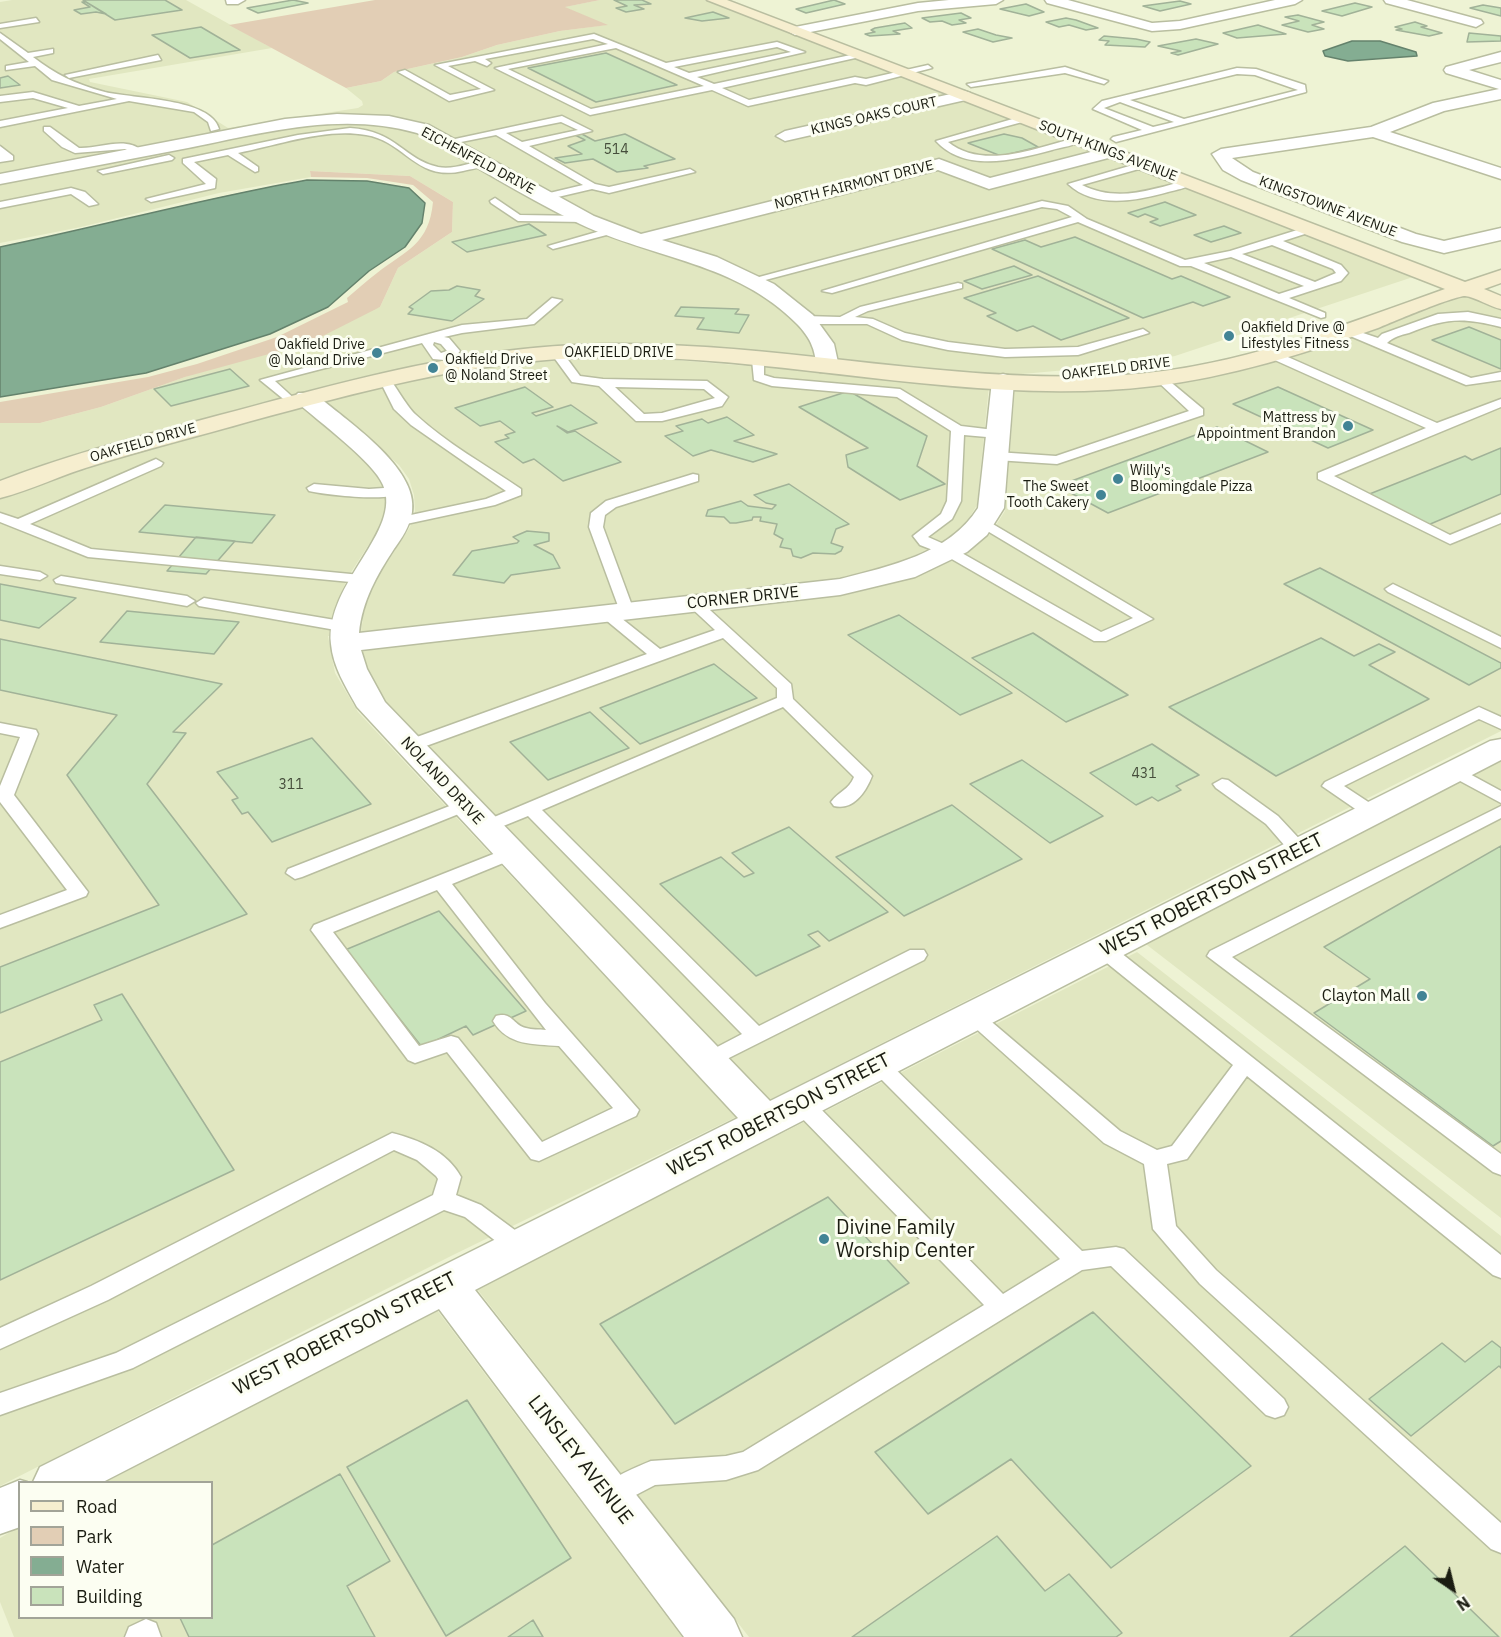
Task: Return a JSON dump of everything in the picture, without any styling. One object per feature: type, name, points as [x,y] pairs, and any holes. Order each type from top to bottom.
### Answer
[{"type":"main road","name":"SOUTH KINGS AVENUE","points":[[714,0],[904,73],[968,90],[1113,146],[1347,225],[1462,278],[1501,303]]},
{"type":"main road","name":"SOUTH KINGS AVENUE","points":[[747,0],[928,68],[1023,119],[1078,140],[1113,146],[1143,165],[1432,277]]},
{"type":"main road","points":[[1143,165],[1182,170],[1347,225]]},
{"type":"main road","name":"OAKFIELD DRIVE","points":[[0,490],[60,468],[132,446],[451,361],[556,352],[627,350],[1003,381],[1066,384],[1161,378],[1222,368],[1272,354],[1342,330],[1462,278],[1497,270]]},
{"type":"main road","name":"OAKFIELD DRIVE","points":[[1398,289],[1432,277],[1462,278]]},
{"type":"main road","points":[[1289,326],[1343,308]]},
{"type":"main road","name":"OAKFIELD DRIVE","points":[[1003,381],[1161,365],[1246,340]]},
{"type":"street","points":[[795,31],[918,7],[996,0]]},
{"type":"street","points":[[1052,0],[1152,27],[1180,25],[1295,0]]},
{"type":"street","points":[[1391,0],[1476,23]]},
{"type":"street","points":[[1501,57],[1452,70],[1501,85]]},
{"type":"street","name":"KINGS OAKS COURT","points":[[784,136],[968,90]]},
{"type":"street","points":[[1374,132],[1430,109],[1501,94]]},
{"type":"street","name":"EICHENFELD DRIVE","points":[[0,179],[139,152],[167,151],[285,124],[327,119],[367,118],[400,122],[423,129],[585,219],[640,240],[710,261],[753,280],[788,303],[805,320],[823,344],[828,367]]},
{"type":"street","points":[[1374,132],[1501,174]]},
{"type":"street","name":"KINGSTOWNE AVENUE","points":[[1374,132],[1221,154],[1229,166],[1247,176],[1409,238],[1444,247],[1501,234]]},
{"type":"street","name":"NORTH FAIRMONT DRIVE","points":[[640,240],[939,164],[989,184],[1113,146]]},
{"type":"street","name":"CORNER DRIVE","points":[[346,635],[616,612],[840,587],[874,581],[905,571],[958,546],[981,523],[991,507],[1003,381]]},
{"type":"street","points":[[299,400],[387,469],[397,482],[398,507]]},
{"type":"street","name":"NOLAND DRIVE","points":[[398,507],[361,579],[349,611],[346,635],[351,669],[372,707],[766,1122]]},
{"type":"street","name":"WEST ROBERTSON STREET","points":[[59,1481],[444,1283],[802,1104],[1501,748]]},
{"type":"street","name":"LINSLEY AVENUE","points":[[444,1283],[716,1637]]},
{"type":"street","points":[[0,1512],[18,1503]]},
{"type":"lane","points":[[0,26],[36,20]]},
{"type":"lane","points":[[0,35],[4,42],[28,55],[55,78],[85,88],[178,107],[223,139],[255,169]]},
{"type":"lane","points":[[430,66],[490,90],[449,98],[402,72],[430,66],[594,36],[748,103],[855,80],[866,82],[928,68]]},
{"type":"lane","points":[[664,66],[777,44],[801,52],[688,76]]},
{"type":"lane","points":[[499,68],[617,45]]},
{"type":"lane","points":[[28,55],[50,51]]},
{"type":"lane","points":[[476,58],[590,112],[860,56]]},
{"type":"lane","points":[[69,75],[158,58]]},
{"type":"lane","points":[[9,68],[41,65],[69,75],[85,88]]},
{"type":"lane","points":[[968,90],[1065,70],[1104,81]]},
{"type":"lane","points":[[1113,146],[1152,130],[1302,92],[1302,87],[1256,72],[1237,71],[1105,103],[1098,109],[1152,130]]},
{"type":"lane","points":[[0,99],[33,95],[81,110]]},
{"type":"lane","points":[[0,124],[132,99]]},
{"type":"lane","points":[[1120,99],[1183,122]]},
{"type":"lane","points":[[10,109],[52,101]]},
{"type":"lane","points":[[446,142],[562,119],[587,131],[521,145]]},
{"type":"lane","points":[[1023,119],[940,141],[944,146],[960,152],[991,160],[1078,140]]},
{"type":"lane","points":[[47,129],[72,149],[80,151],[124,146],[132,147],[139,152]]},
{"type":"lane","points":[[186,161],[223,139],[339,131],[366,132],[380,136],[434,169],[452,170],[484,163]]},
{"type":"lane","points":[[497,132],[592,186],[609,190],[690,172]]},
{"type":"lane","points":[[0,149],[10,158],[0,159]]},
{"type":"lane","points":[[103,171],[167,151],[187,154],[186,161]]},
{"type":"lane","points":[[150,198],[211,186],[212,181],[186,161]]},
{"type":"lane","points":[[1143,165],[1073,184],[1106,198],[1117,199],[1134,198],[1189,183]]},
{"type":"lane","points":[[545,197],[592,186]]},
{"type":"lane","points":[[0,205],[71,191],[81,194],[93,204]]},
{"type":"lane","points":[[495,201],[518,218],[585,219]]},
{"type":"lane","points":[[753,280],[1042,204],[1066,208],[1080,218],[1173,261],[1194,263],[1321,315]]},
{"type":"lane","points":[[828,291],[1080,218]]},
{"type":"lane","points":[[553,246],[614,230]]},
{"type":"lane","points":[[1194,263],[1310,230]]},
{"type":"lane","points":[[1273,241],[1337,267],[1342,273],[1337,279],[1278,298]]},
{"type":"lane","points":[[852,253],[891,272]]},
{"type":"lane","points":[[1232,254],[1314,286]]},
{"type":"lane","points":[[842,319],[864,309],[958,286]]},
{"type":"lane","points":[[299,400],[266,380],[462,329],[530,322],[556,300]]},
{"type":"lane","points":[[1384,346],[1386,337],[1452,313],[1477,315],[1501,323]]},
{"type":"lane","points":[[805,320],[869,321],[894,333],[948,346],[1005,353],[1078,351],[1143,333]]},
{"type":"lane","points":[[1342,330],[1470,382],[1501,376]]},
{"type":"lane","points":[[430,338],[445,341],[454,351],[451,361]]},
{"type":"lane","points":[[556,352],[576,379],[603,383],[707,385],[722,397],[717,403],[662,417],[641,418],[603,383]]},
{"type":"lane","points":[[1272,354],[1437,428]]},
{"type":"lane","points":[[758,360],[758,377],[772,382],[900,393],[958,430],[997,445],[1057,460],[1198,412],[1161,378]]},
{"type":"lane","points":[[314,488],[369,493],[398,507],[490,502],[516,492],[416,422],[399,406],[385,379]]},
{"type":"lane","points":[[1501,403],[1323,476],[1450,540],[1501,518]]},
{"type":"lane","points":[[958,430],[954,501],[947,516],[920,536],[926,542],[948,551],[1100,638],[1145,619],[981,523]]},
{"type":"lane","points":[[17,525],[156,463],[132,446]]},
{"type":"lane","points":[[658,654],[616,612],[596,527],[598,513],[611,504],[693,478]]},
{"type":"lane","points":[[0,518],[88,553],[361,579]]},
{"type":"lane","points":[[0,570],[40,576]]},
{"type":"lane","points":[[61,580],[187,601]]},
{"type":"lane","points":[[1393,589],[1501,643]]},
{"type":"lane","points":[[204,603],[346,635]]},
{"type":"lane","points":[[694,603],[785,687],[785,700],[863,776],[857,791],[840,802]]},
{"type":"lane","points":[[409,746],[658,654],[725,632]]},
{"type":"lane","points":[[295,873],[475,816],[531,808],[785,700]]},
{"type":"lane","points":[[1373,813],[1331,786],[1479,712],[1501,724]]},
{"type":"lane","points":[[0,728],[30,734],[2,795],[79,892],[0,922]]},
{"type":"lane","points":[[1455,771],[1501,798]]},
{"type":"lane","points":[[1222,784],[1272,820],[1299,850]]},
{"type":"lane","points":[[531,808],[756,1036]]},
{"type":"lane","points":[[1501,811],[1217,956],[1501,1166]]},
{"type":"lane","points":[[441,882],[515,988],[565,1038],[628,1110],[539,1153],[451,1043],[415,1055],[321,930],[511,853]]},
{"type":"lane","points":[[1104,950],[1501,1268]]},
{"type":"lane","points":[[707,1060],[917,955]]},
{"type":"lane","points":[[973,1017],[1112,1137],[1155,1159],[1179,1153],[1245,1064]]},
{"type":"lane","points":[[503,1022],[518,1035],[565,1038]]},
{"type":"lane","points":[[879,1065],[1077,1261]]},
{"type":"lane","points":[[802,1104],[1001,1307]]},
{"type":"lane","points":[[0,1339],[118,1284],[312,1180],[392,1141],[416,1147],[436,1160],[450,1177],[443,1200],[124,1360],[0,1404]]},
{"type":"lane","points":[[1155,1159],[1165,1229],[1208,1277],[1501,1540]]},
{"type":"lane","points":[[443,1200],[473,1211],[519,1246]]},
{"type":"lane","points":[[609,1497],[651,1473],[726,1468],[749,1462],[1077,1261],[1116,1256],[1275,1407]]},
{"type":"lane","points":[[139,1637],[146,1633],[147,1637]]},
{"type":"shaded area","points":[[12,0],[186,0],[272,48],[89,79],[90,82],[187,102],[228,128],[358,108],[363,105],[362,101],[346,88],[381,81],[394,72],[462,57],[497,45],[560,31],[606,25],[564,7],[600,0],[705,0],[952,95],[773,135],[783,141],[964,100],[1096,151],[989,180],[946,162],[640,235],[595,218],[429,127],[406,120],[371,115],[327,116],[0,176],[0,2]]},
{"type":"shaded area","points":[[365,121],[415,131],[579,222],[703,264],[758,290],[795,321],[812,344],[815,361],[529,349],[480,354],[433,362],[312,391],[96,449],[0,482],[0,423],[40,423],[101,407],[380,307],[398,268],[452,232],[453,202],[410,176],[310,171],[311,177],[219,193],[81,227],[0,243],[0,183],[289,126]]},
{"type":"shaded area","points":[[1111,157],[1416,276],[1175,356],[1133,364],[1000,376],[839,363],[834,343],[816,319],[799,302],[776,286],[717,258],[657,240],[939,168],[981,186],[996,187]]},
{"type":"shaded area","points":[[1466,295],[1501,309],[1501,731],[769,1100],[387,703],[366,667],[362,650],[845,595],[914,578],[971,550],[991,533],[1005,511],[1015,388],[1186,381],[1230,373],[1298,353]]},
{"type":"shaded area","points":[[627,356],[989,386],[977,505],[965,525],[946,540],[895,565],[866,573],[834,579],[361,632],[364,611],[375,581],[410,527],[415,511],[414,495],[409,479],[399,465],[323,400],[442,371],[533,359]]},
{"type":"shaded area","points":[[301,406],[375,471],[384,484],[387,510],[382,524],[348,577],[334,610],[330,636],[328,636],[335,673],[358,712],[736,1117],[451,1256],[0,1486],[0,498],[66,472]]},
{"type":"shaded area","points":[[1501,761],[1501,1218],[1138,938]]},
{"type":"shaded area","points":[[1137,952],[1501,1236],[1501,1637],[749,1637],[477,1289]]},
{"type":"shaded area","points":[[437,1310],[682,1637],[14,1637],[0,1602],[0,1538],[18,1528],[18,1619],[213,1619],[213,1481],[108,1481]]},
{"type":"green space","points":[[375,0],[600,0],[565,7],[608,25],[560,31],[497,45],[462,57],[394,72],[381,81],[346,88],[229,25]]},
{"type":"green space","points":[[310,171],[410,176],[453,202],[452,232],[398,268],[380,307],[309,343],[185,377],[101,407],[40,423],[0,423],[0,402],[148,377],[197,364],[277,337],[348,302],[347,298],[415,245],[427,228],[433,202],[413,185],[367,178],[311,177]]},
{"type":"water","points":[[1352,41],[1380,41],[1416,52],[1417,56],[1348,61],[1325,56],[1323,51]]},
{"type":"water","points":[[307,180],[367,181],[409,188],[425,203],[422,223],[405,247],[369,271],[328,307],[270,334],[146,373],[0,397],[0,247]]},
{"type":"building","points":[[83,0],[165,0],[182,10],[115,20]]},
{"type":"building","points":[[293,0],[308,3],[258,13],[247,8]]},
{"type":"building","points":[[614,0],[642,0],[651,4],[634,5],[644,9],[626,12],[616,8],[627,6]]},
{"type":"building","points":[[834,0],[845,4],[806,13],[796,9]]},
{"type":"building","points":[[1180,1],[1191,4],[1160,11],[1143,6]]},
{"type":"building","points":[[82,2],[106,14],[96,12],[81,14],[74,10],[90,7]]},
{"type":"building","points":[[1355,3],[1372,7],[1342,16],[1322,11]]},
{"type":"building","points":[[1026,4],[1044,12],[1029,16],[1000,9]]},
{"type":"building","points":[[1483,5],[1501,8],[1501,16],[1470,8]]},
{"type":"building","points":[[713,12],[729,18],[702,21],[685,18]]},
{"type":"building","points":[[961,13],[971,18],[959,20],[966,23],[952,25],[942,21],[930,22],[922,18]]},
{"type":"building","points":[[1298,15],[1324,22],[1312,25],[1324,29],[1308,32],[1282,25],[1299,21],[1285,17]]},
{"type":"building","points":[[1066,18],[1098,28],[1086,30],[1069,25],[1059,27],[1046,22]]},
{"type":"building","points":[[1415,22],[1427,26],[1421,27],[1442,33],[1429,36],[1396,30],[1402,29],[1395,27]]},
{"type":"building","points":[[905,23],[912,28],[893,31],[900,34],[870,36],[865,34],[875,32],[871,30],[875,28]]},
{"type":"building","points":[[1258,25],[1286,34],[1237,38],[1223,33]]},
{"type":"building","points":[[201,27],[240,50],[190,58],[152,35]]},
{"type":"building","points":[[978,29],[1012,38],[993,42],[963,32]]},
{"type":"building","points":[[1469,33],[1501,36],[1501,41],[1467,42]]},
{"type":"building","points":[[1104,36],[1150,42],[1145,47],[1105,45],[1109,41],[1099,40]]},
{"type":"building","points":[[1196,39],[1218,44],[1178,55],[1171,53],[1181,51],[1158,46]]},
{"type":"building","points":[[606,53],[677,85],[596,102],[528,68]]},
{"type":"building","points":[[8,76],[20,85],[0,88],[0,78]]},
{"type":"building","points":[[580,133],[595,141],[625,134],[675,159],[644,166],[648,168],[617,172],[593,159],[565,163],[555,158],[582,154],[568,146],[585,140],[573,134]]},
{"type":"building","points":[[1004,134],[1022,138],[1038,147],[1001,156],[968,143]]},
{"type":"building","points":[[1165,202],[1196,215],[1160,226],[1150,222],[1158,219],[1145,214],[1138,217],[1128,213]]},
{"type":"building","points":[[529,224],[546,235],[467,252],[452,242]]},
{"type":"building","points":[[1224,226],[1241,233],[1211,242],[1194,235]]},
{"type":"building","points":[[1075,237],[1172,279],[1181,276],[1230,297],[1203,306],[1193,302],[1143,318],[992,249],[1025,240],[1041,247]]},
{"type":"building","points":[[1014,266],[1032,275],[982,289],[964,281]]},
{"type":"building","points":[[1038,276],[1129,318],[1061,340],[1033,326],[1017,331],[987,316],[996,313],[964,298]]},
{"type":"building","points":[[457,286],[480,290],[475,296],[484,299],[452,321],[408,314],[413,309],[409,307],[431,291],[449,290]]},
{"type":"building","points":[[681,307],[739,309],[735,314],[749,315],[739,333],[697,329],[704,318],[675,316]]},
{"type":"building","points":[[1469,327],[1501,340],[1501,369],[1432,340]]},
{"type":"building","points":[[230,369],[249,386],[171,406],[154,389]]},
{"type":"building","points":[[525,387],[553,407],[532,413],[536,416],[571,405],[597,423],[568,432],[557,426],[567,433],[575,431],[621,462],[563,481],[534,459],[523,463],[495,442],[509,438],[505,435],[515,432],[500,421],[480,426],[455,408]]},
{"type":"building","points":[[1278,387],[1373,430],[1328,448],[1233,404]]},
{"type":"building","points":[[849,391],[927,436],[917,466],[945,484],[900,500],[848,467],[846,455],[868,448],[799,407]]},
{"type":"building","points":[[727,417],[754,435],[734,441],[777,454],[753,462],[711,450],[693,456],[665,436],[683,431],[676,426],[702,419],[708,423]]},
{"type":"building","points":[[1217,427],[1268,452],[1108,513],[1058,486]]},
{"type":"building","points":[[1501,448],[1501,494],[1428,525],[1367,495],[1465,456],[1472,460]]},
{"type":"building","points":[[789,484],[849,524],[836,529],[831,543],[843,547],[841,551],[835,554],[813,553],[801,558],[793,556],[791,549],[780,547],[783,539],[774,534],[777,524],[760,521],[761,517],[730,523],[724,517],[706,516],[708,510],[741,501],[748,506],[772,509],[776,505],[766,503],[754,495]]},
{"type":"building","points":[[165,505],[275,515],[252,543],[139,532]]},
{"type":"building","points":[[527,531],[549,533],[549,541],[534,545],[553,555],[560,568],[511,575],[504,583],[453,575],[472,551],[517,543],[519,541],[513,537]]},
{"type":"building","points":[[196,537],[235,541],[206,574],[167,571]]},
{"type":"building","points":[[1320,568],[1501,663],[1501,668],[1469,685],[1284,584]]},
{"type":"building","points":[[0,584],[76,598],[39,628],[0,620]]},
{"type":"building","points":[[127,611],[239,622],[214,654],[100,642]]},
{"type":"building","points":[[899,615],[1012,693],[960,715],[848,635]]},
{"type":"building","points":[[1033,633],[1128,695],[1066,722],[972,658]]},
{"type":"building","points":[[1321,638],[1354,656],[1379,644],[1395,652],[1369,665],[1429,699],[1276,776],[1169,707]]},
{"type":"building","points":[[0,639],[222,684],[173,732],[186,733],[147,784],[247,914],[0,1013],[0,967],[159,905],[67,775],[117,715],[0,690]]},
{"type":"building","points":[[714,664],[757,698],[640,744],[600,708]]},
{"type":"building","points":[[590,712],[629,748],[548,780],[510,742]]},
{"type":"building","points":[[312,738],[371,804],[272,842],[248,812],[242,814],[232,800],[238,798],[217,772]]},
{"type":"building","points":[[1152,744],[1199,775],[1176,786],[1181,790],[1158,801],[1152,797],[1136,805],[1090,773]]},
{"type":"building","points":[[1022,760],[1103,816],[1050,843],[970,784]]},
{"type":"building","points":[[952,805],[1022,859],[904,916],[836,857]]},
{"type":"building","points":[[789,827],[888,912],[829,941],[818,931],[808,935],[820,946],[756,976],[660,884],[721,857],[744,877],[754,873],[732,853]]},
{"type":"building","name":"Clayton Mall","points":[[1501,846],[1501,1141],[1493,1146],[1314,1013],[1370,979],[1324,947]]},
{"type":"building","points":[[439,911],[526,1011],[473,1035],[466,1026],[422,1047],[345,950]]},
{"type":"building","points":[[122,994],[234,1170],[0,1280],[0,1062],[102,1020],[94,1005]]},
{"type":"building","points":[[828,1197],[909,1283],[675,1424],[600,1324]]},
{"type":"building","points":[[1093,1312],[1251,1466],[1111,1568],[1011,1459],[928,1514],[875,1452]]},
{"type":"building","points":[[1492,1341],[1501,1348],[1501,1368],[1499,1366],[1411,1436],[1369,1399],[1442,1343],[1465,1362]]},
{"type":"building","points":[[467,1400],[571,1558],[446,1636],[347,1467]]},
{"type":"building","points":[[340,1474],[390,1561],[347,1586],[375,1637],[189,1637],[180,1619],[213,1619],[213,1544]]},
{"type":"building","points":[[997,1536],[1045,1591],[1069,1574],[1122,1633],[1116,1637],[852,1637]]},
{"type":"building","points":[[1405,1546],[1499,1637],[1290,1637]]},
{"type":"building","points":[[533,1620],[543,1637],[508,1637]]},
{"type":"place","name":"Oakfield Drive @ Lifestyles Fitness","points":[[1229,336]]},
{"type":"place","name":"Oakfield Drive @ Noland Drive","points":[[377,353]]},
{"type":"place","name":"Oakfield Drive @ Noland Street","points":[[433,368]]},
{"type":"place","name":"Mattress by Appointment Brandon","points":[[1348,426]]},
{"type":"place","name":"Willy's Bloomingdale Pizza","points":[[1118,479]]},
{"type":"place","name":"The Sweet Tooth Cakery","points":[[1101,495]]},
{"type":"place","name":"Clayton Mall","points":[[1422,996]]},
{"type":"place","name":"Divine Family Worship Center","points":[[824,1239]]}]
